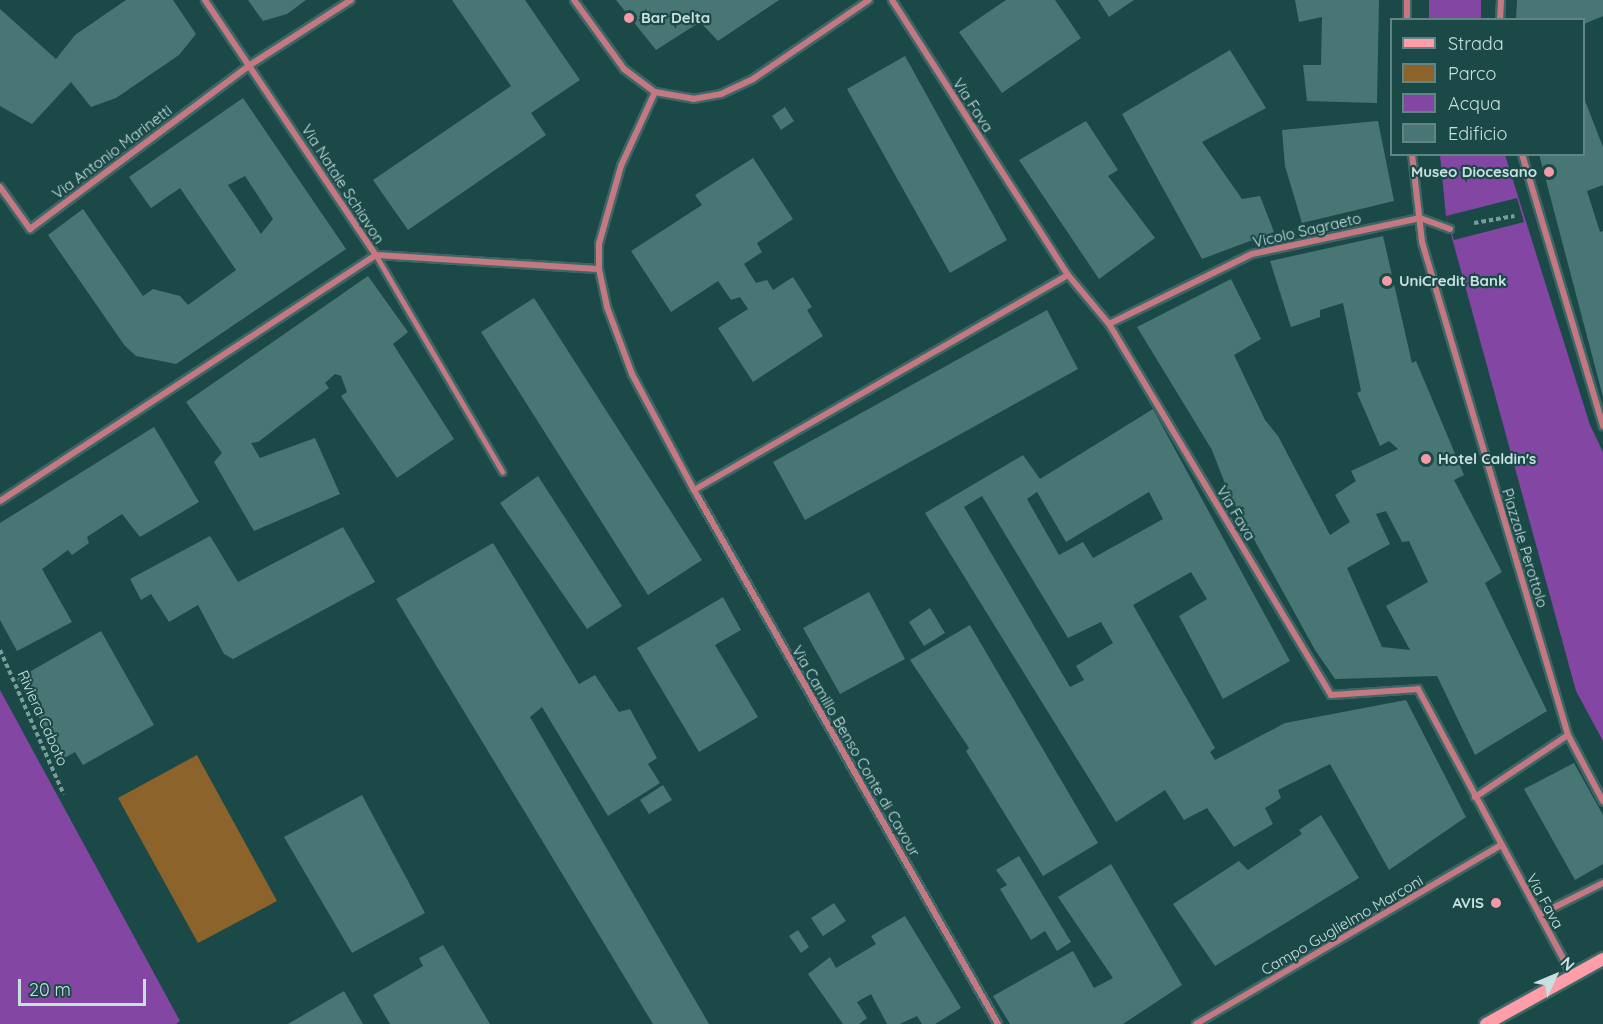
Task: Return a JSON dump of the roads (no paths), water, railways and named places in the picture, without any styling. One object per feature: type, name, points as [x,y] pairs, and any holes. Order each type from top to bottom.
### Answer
[{"type":"street","name":"Via Natale Schiavon","points":[[205,0],[376,255],[599,269]]},
{"type":"street","points":[[250,65],[351,0]]},
{"type":"street","points":[[574,0],[624,69],[654,92],[693,99],[721,94],[753,80],[869,0]]},
{"type":"street","name":"Via Fava","points":[[892,0],[1068,275],[1109,324],[1331,695],[1418,689],[1500,846],[1541,914],[1572,975]]},
{"type":"street","points":[[1407,0],[1407,18]]},
{"type":"street","points":[[1500,18],[1501,0]]},
{"type":"street","name":"Via Antonio Marinetti","points":[[0,187],[30,229],[250,65]]},
{"type":"street","name":"Via Camillo Benso Conte di Cavour","points":[[654,92],[621,166],[599,244],[599,269],[607,308],[632,374],[694,490],[998,1024]]},
{"type":"street","name":"Piazzale Perottolo","points":[[1412,156],[1422,242],[1568,735],[1603,801]]},
{"type":"street","points":[[1523,156],[1603,426]]},
{"type":"street","points":[[1420,218],[1450,229]]},
{"type":"street","name":"Vicolo Sagraeto","points":[[1109,324],[1252,254],[1420,218]]},
{"type":"street","points":[[0,501],[376,255]]},
{"type":"street","points":[[694,490],[1068,275]]},
{"type":"street","points":[[1475,797],[1568,735]]},
{"type":"street","name":"Campo Guglielmo Marconi","points":[[1196,1024],[1500,846]]},
{"type":"street","points":[[1541,914],[1603,883]]},
{"type":"street","points":[[1486,1024],[1603,959]]},
{"type":"lane","points":[[376,255],[503,472]]},
{"type":"water","points":[[1429,0],[1481,0],[1481,18],[1429,18]]},
{"type":"water","points":[[1440,156],[1505,156],[1590,425],[1603,452],[1603,741],[1576,691],[1446,216]]},
{"type":"water","points":[[0,690],[180,1021],[176,1024],[0,1024]]},
{"type":"place","name":"Bar Delta","points":[[629,18]]},
{"type":"place","name":"Museo Diocesano","points":[[1549,172]]},
{"type":"place","name":"UniCredit Bank","points":[[1387,281]]},
{"type":"place","name":"Hotel Caldin's","points":[[1426,459]]},
{"type":"place","name":"AVIS","points":[[1496,903]]}]
